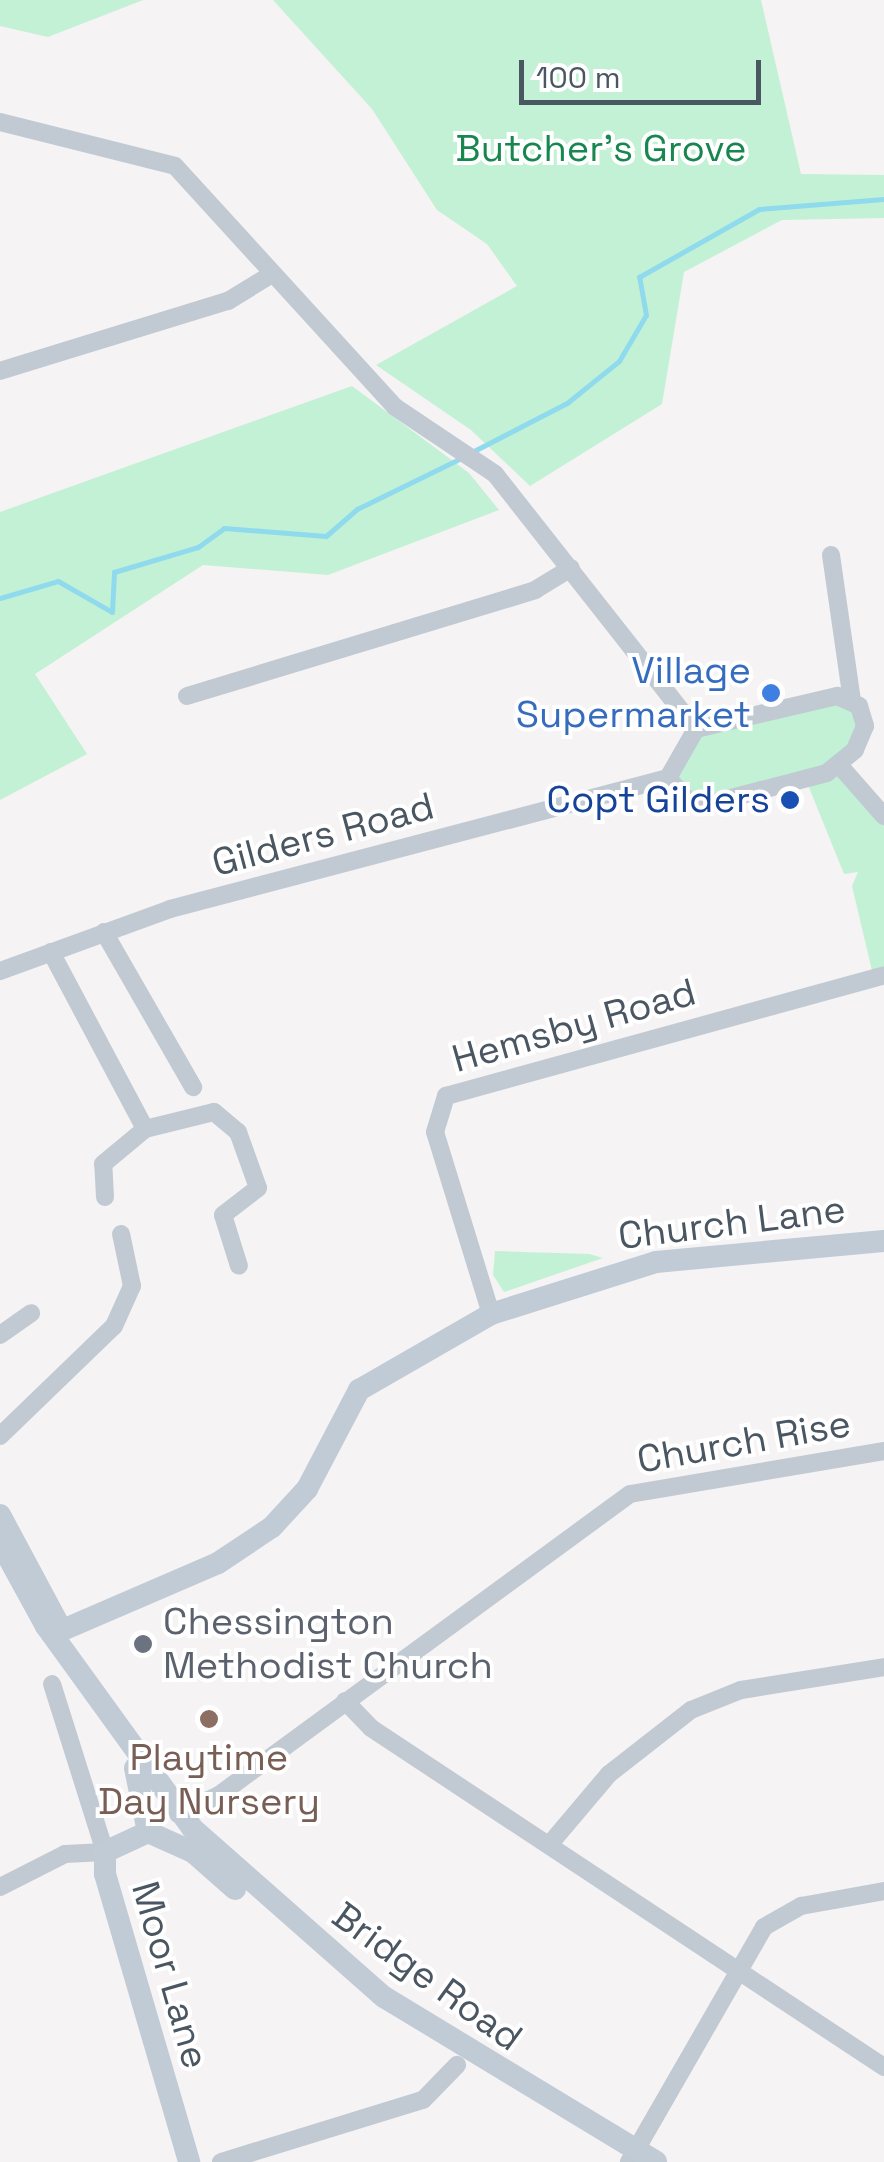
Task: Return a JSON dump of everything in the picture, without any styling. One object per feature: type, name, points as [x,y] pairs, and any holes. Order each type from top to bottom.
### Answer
[{"type":"street","points":[[0,122],[175,166],[394,406],[495,474],[696,730]]},
{"type":"street","points":[[0,371],[228,301],[272,274]]},
{"type":"street","points":[[831,555],[852,700]]},
{"type":"street","points":[[187,696],[535,590],[571,568]]},
{"type":"street","points":[[837,696],[852,700],[875,724],[840,766],[704,805],[668,778],[696,730],[837,696]]},
{"type":"street","points":[[840,766],[884,816]]},
{"type":"street","name":"Gilders Road","points":[[0,971],[104,932],[668,778]]},
{"type":"street","points":[[104,932],[193,1087]]},
{"type":"street","points":[[52,952],[145,1129]]},
{"type":"street","name":"Hemsby Road","points":[[491,1314],[435,1132],[446,1096],[884,975]]},
{"type":"street","points":[[106,1197],[103,1164],[145,1129],[198,1114],[230,1122],[258,1188],[223,1216],[239,1266]]},
{"type":"street","points":[[0,1436],[114,1326],[139,1292],[122,1234]]},
{"type":"street","name":"Church Lane","points":[[58,1632],[218,1563],[272,1527],[307,1489],[359,1390],[491,1314],[656,1262],[884,1241]]},
{"type":"street","points":[[0,1334],[31,1313]]},
{"type":"street","name":"Church Rise","points":[[176,1813],[219,1795],[630,1494],[884,1451]]},
{"type":"street","points":[[0,1515],[58,1632]]},
{"type":"street","points":[[0,1542],[176,1813],[154,1828],[116,1724]]},
{"type":"street","points":[[550,1845],[609,1774],[692,1710],[741,1690],[884,1668]]},
{"type":"street","points":[[0,1887],[65,1854],[105,1852],[52,1684]]},
{"type":"street","points":[[345,1701],[371,1728],[884,2068]]},
{"type":"street","name":"Moor Lane","points":[[176,1813],[105,1852],[113,1914],[188,2162]]},
{"type":"street","name":"Bridge Road","points":[[176,1813],[384,1997],[638,2158]]},
{"type":"street","name":"Bridge Road","points":[[154,1828],[457,2064],[638,2158]]},
{"type":"street","points":[[638,2158],[646,2128],[738,1970],[776,1918],[884,1892]]},
{"type":"street","points":[[221,2162],[422,2100],[457,2064]]},
{"type":"green space","points":[[0,0],[143,0],[48,37],[0,26]]},
{"type":"green space","name":"Butcher's Grove","points":[[273,0],[761,0],[801,174],[884,175],[884,218],[782,220],[684,272],[662,404],[530,486],[471,430],[376,365],[517,286],[487,244],[437,210],[372,109]]},
{"type":"green space","points":[[352,386],[469,473],[499,510],[328,575],[203,565],[35,674],[87,754],[0,800],[0,512]]},
{"type":"green space","points":[[837,696],[864,715],[840,767],[884,816],[884,975],[874,979],[852,886],[858,872],[844,874],[806,780],[704,805],[675,791],[683,741]]},
{"type":"green space","points":[[495,1251],[589,1254],[603,1258],[504,1292],[493,1275]]},
{"type":"waterway","points":[[470,453],[567,403],[619,361],[646,315],[639,277],[759,209],[884,199]]},
{"type":"waterway","points":[[0,598],[58,581],[112,612],[114,572],[198,547],[224,528],[326,536],[357,509],[461,458]]},
{"type":"place","name":"Village Supermarket","points":[[771,693]]},
{"type":"place","name":"Copt Gilders","points":[[790,800]]},
{"type":"place","name":"Chessington Methodist Church","points":[[143,1644]]},
{"type":"place","name":"Playtime Day Nursery","points":[[209,1719]]}]
